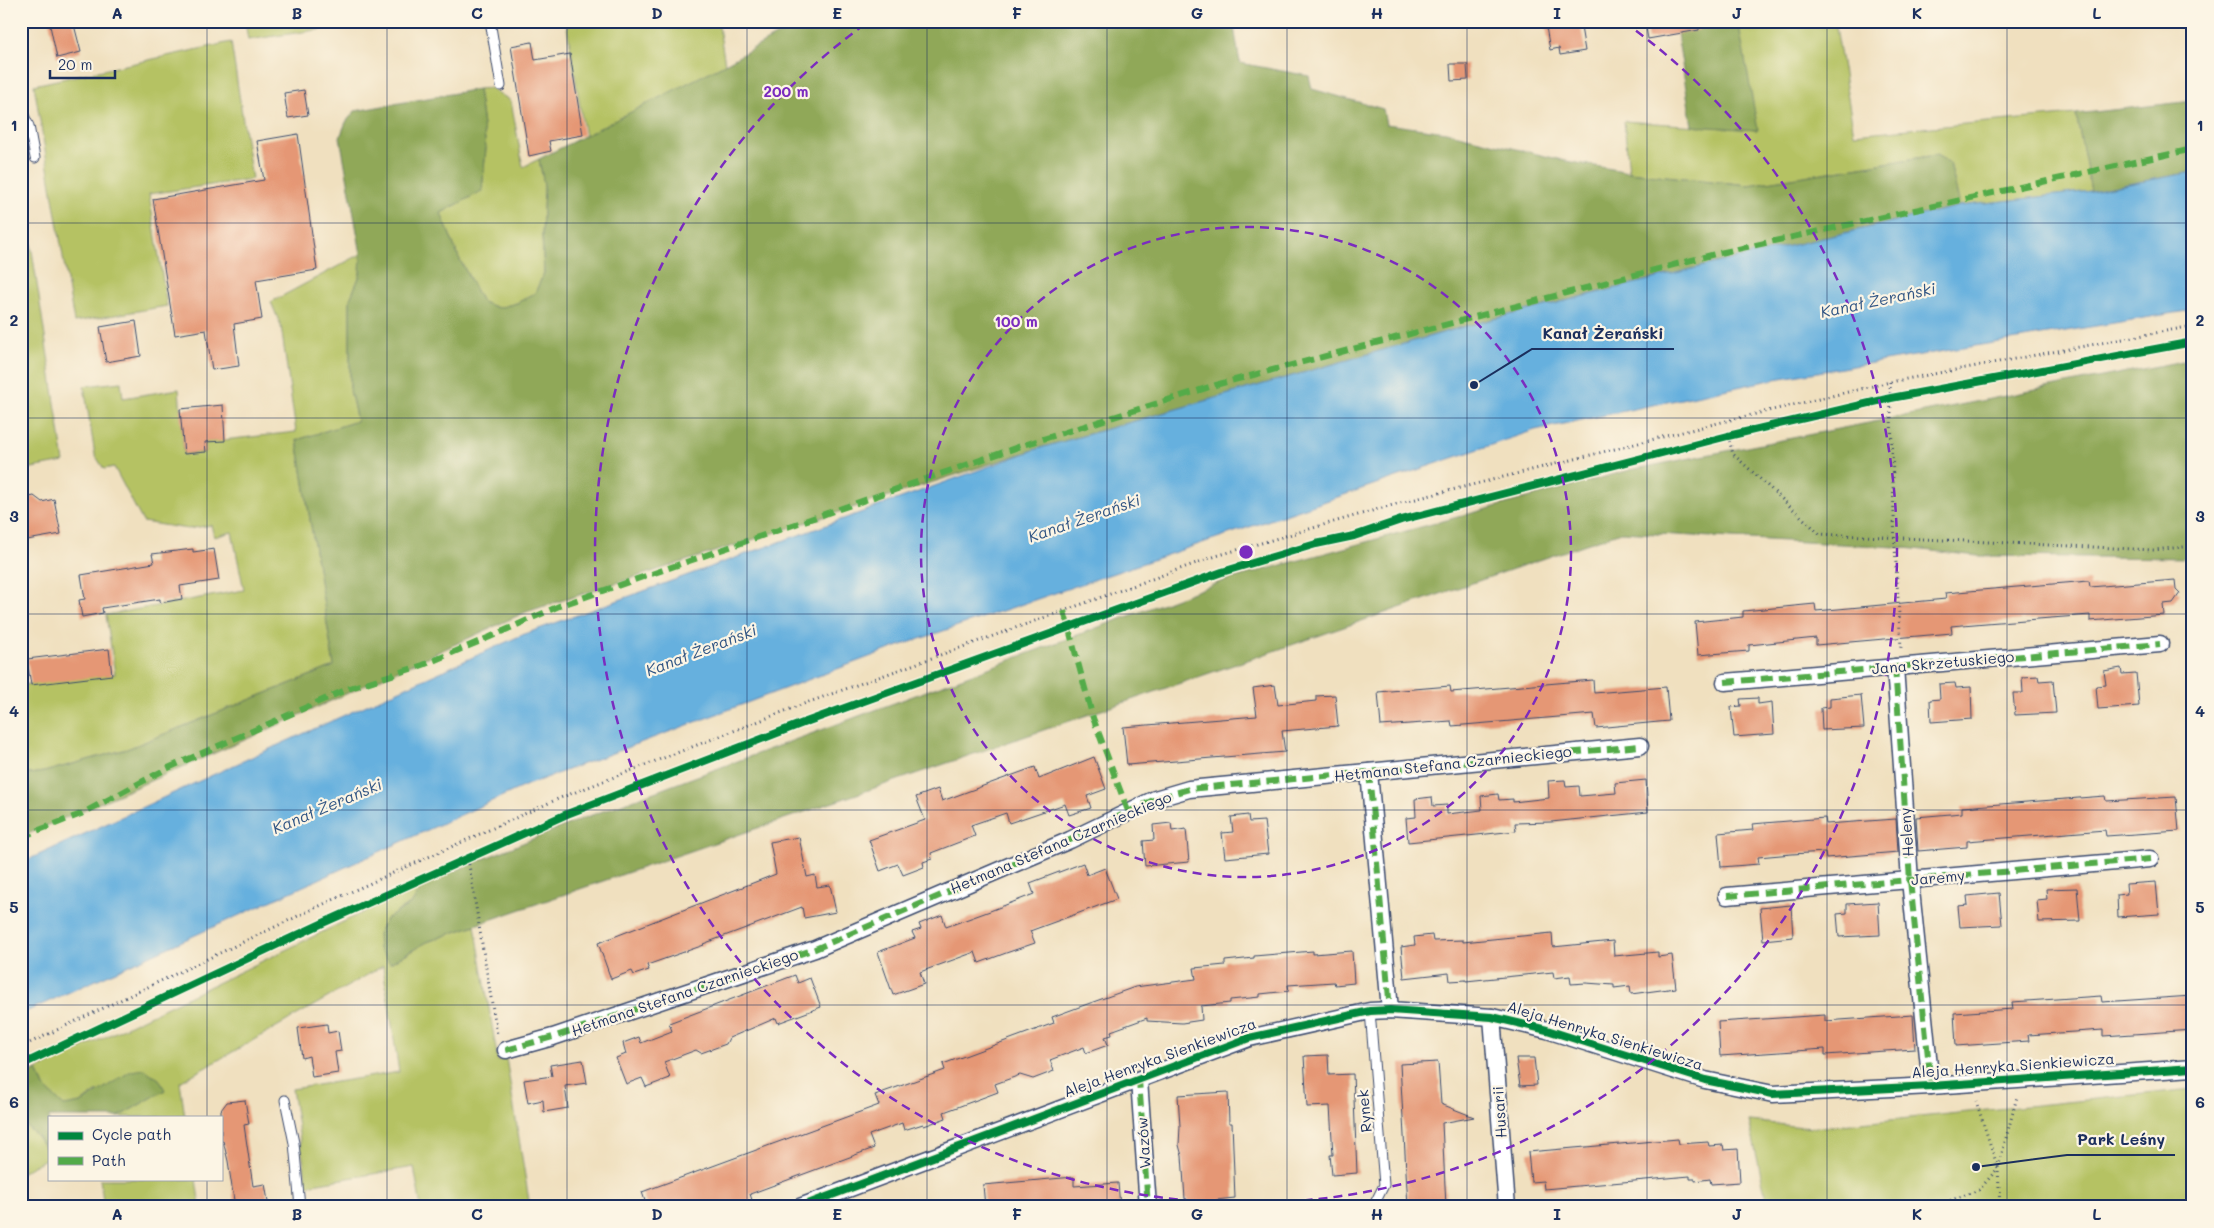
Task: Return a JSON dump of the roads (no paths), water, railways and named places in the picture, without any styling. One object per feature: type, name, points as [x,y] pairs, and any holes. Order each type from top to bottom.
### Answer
[{"type":"street","name":"Jana Skrzetuskiego","points":[[1725,682],[2160,644]]},
{"type":"street","name":"Heleny","points":[[1895,667],[1910,880],[1931,1086]]},
{"type":"street","name":"Hetmana Stefana Czarnieckiego","points":[[506,1050],[553,1037],[815,948],[1070,840],[1156,799],[1189,789],[1640,746]]},
{"type":"street","points":[[1369,772],[1390,1010]]},
{"type":"street","name":"Jaremy","points":[[1727,896],[2150,859]]},
{"type":"street","name":"Aleja Henryka Sienkiewicza","points":[[800,1207],[1249,1038],[1370,1011],[1390,1010],[1492,1017],[1547,1030],[1705,1080],[1751,1091],[1793,1094],[1970,1084],[2193,1068]]},
{"type":"street","name":"Husarii","points":[[1492,1017],[1507,1207]]},
{"type":"street","name":"Wazów","points":[[1139,1080],[1148,1207]]},
{"type":"lane","points":[[490,21],[501,86]]},
{"type":"lane","points":[[21,109],[29,126],[35,158]]},
{"type":"lane","name":"Rynek","points":[[1370,1011],[1384,1185],[1373,1207]]},
{"type":"lane","points":[[285,1100],[294,1143],[300,1207]]},
{"type":"water","points":[[2193,172],[2193,310],[1775,379],[1535,430],[896,647],[527,785],[21,1014],[21,863],[522,635],[1037,449],[1470,325],[1712,264],[1960,206],[2091,191]]},
{"type":"place","name":"Kanał Żerański","points":[[1474,385]]},
{"type":"place","name":"Park Leśny","points":[[1976,1167]]}]
